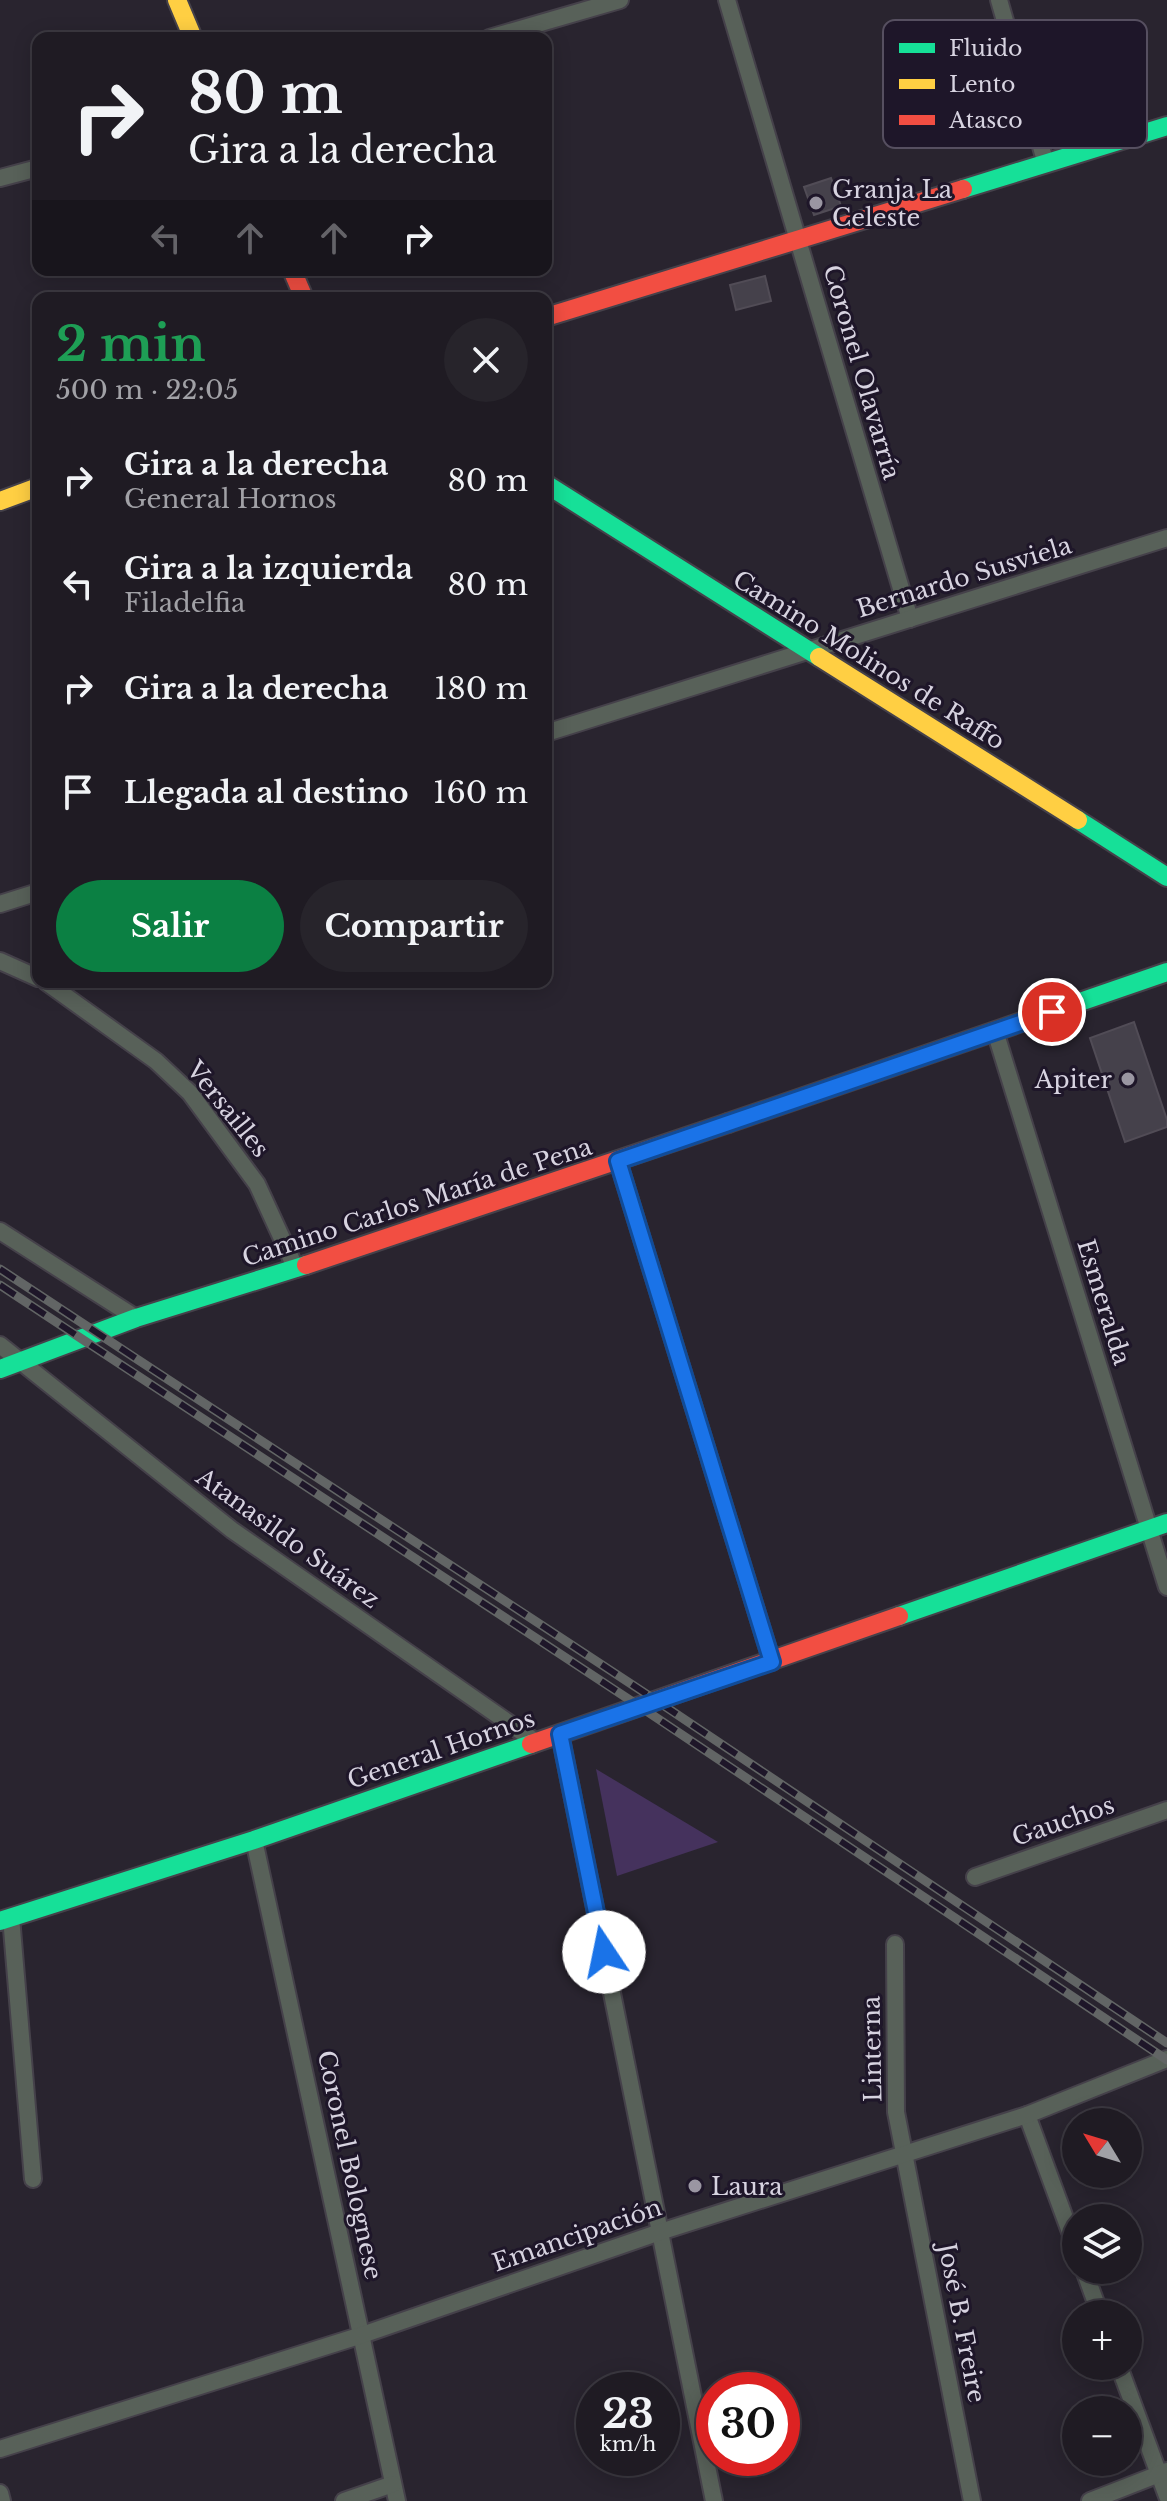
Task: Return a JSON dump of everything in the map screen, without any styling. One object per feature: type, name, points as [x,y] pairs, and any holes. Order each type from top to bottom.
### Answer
[{"type":"street","points":[[177,0],[190,32]]},
{"type":"street","points":[[510,32],[620,0]]},
{"type":"street","name":"Coronel Olavarría","points":[[727,0],[910,619]]},
{"type":"street","points":[[999,0],[1005,20]]},
{"type":"street","points":[[1147,132],[1167,126]]},
{"type":"street","points":[[1041,148],[1046,164]]},
{"type":"street","points":[[552,315],[1097,148]]},
{"type":"street","points":[[0,178],[32,170]]},
{"type":"street","name":"Camino Molinos de Raffo","points":[[552,488],[1167,877]]},
{"type":"street","points":[[0,501],[32,489]]},
{"type":"street","name":"Bernardo Susviela","points":[[552,731],[1167,538]]},
{"type":"street","points":[[0,904],[32,894]]},
{"type":"street","points":[[0,961],[32,975]]},
{"type":"street","name":"Camino Carlos María de Pena","points":[[0,1369],[136,1318],[296,1269],[618,1161],[1167,972]]},
{"type":"street","name":"Versailles","points":[[54,988],[156,1061],[190,1093],[257,1184],[296,1269]]},
{"type":"street","name":"Esmeralda","points":[[995,1031],[1158,1526],[1167,1587]]},
{"type":"street","points":[[618,1161],[772,1662]]},
{"type":"street","points":[[0,1231],[136,1318]]},
{"type":"street","name":"Atanasildo Suárez","points":[[0,1345],[232,1530],[536,1742]]},
{"type":"street","name":"General Hornos","points":[[6,1919],[254,1840],[1158,1526]]},
{"type":"street","points":[[560,1734],[714,2501]]},
{"type":"street","name":"Gauchos","points":[[975,1877],[1167,1810]]},
{"type":"street","name":"Coronel Bolognese","points":[[254,1840],[395,2492]]},
{"type":"street","points":[[6,1919],[33,2179]]},
{"type":"street","name":"Linterna","points":[[895,1944],[896,2112],[905,2153]]},
{"type":"street","name":"Emancipación","points":[[0,2449],[362,2335],[660,2232],[1027,2115],[1167,2059]]},
{"type":"street","points":[[1027,2115],[1062,2210]]},
{"type":"street","name":"José B. Freire","points":[[905,2153],[972,2501]]},
{"type":"street","points":[[1125,2380],[1163,2473],[1167,2496]]},
{"type":"street","points":[[1090,2501],[1163,2473]]},
{"type":"street","points":[[344,2501],[395,2492]]},
{"type":"street","points":[[0,2493],[2,2501]]},
{"type":"shaded area","points":[[596,1769],[718,1842],[617,1876]]},
{"type":"building","points":[[831,178],[841,206],[814,215],[804,187]]},
{"type":"building","points":[[765,276],[771,301],[736,310],[730,285]]},
{"type":"building","name":"Apiter","points":[[1134,1022],[1167,1127],[1125,1142],[1090,1038]]},
{"type":"railway","points":[[0,1269],[657,1701],[1167,2043]]},
{"type":"railway","points":[[0,1285],[639,1706],[1167,2060]]},
{"type":"traffic: fast","points":[[1147,132],[1167,126]]},
{"type":"traffic: fast","points":[[963,189],[1096,148]]},
{"type":"traffic: fast","points":[[552,488],[819,657]]},
{"type":"traffic: fast","points":[[1078,820],[1167,877]]},
{"type":"traffic: fast","points":[[728,1123],[1167,972]]},
{"type":"traffic: fast","points":[[0,1369],[136,1318],[306,1265]]},
{"type":"traffic: fast","points":[[899,1616],[1167,1523]]},
{"type":"traffic: fast","points":[[0,1921],[254,1840],[531,1744]]},
{"type":"traffic: slow","points":[[177,0],[190,32]]},
{"type":"traffic: slow","points":[[0,501],[32,489]]},
{"type":"traffic: slow","points":[[819,657],[1078,820]]},
{"type":"traffic: jam","points":[[552,315],[963,189]]},
{"type":"traffic: jam","points":[[295,276],[301,292]]},
{"type":"traffic: jam","points":[[306,1265],[728,1123]]},
{"type":"traffic: jam","points":[[531,1744],[899,1616]]},
{"type":"place","name":"Granja La Celeste","points":[[816,203]]},
{"type":"place","name":"Apiter","points":[[1128,1079]]},
{"type":"place","name":"Laura","points":[[695,2186]]},
{"type":"route","points":[[604,1952],[560,1734],[772,1662],[618,1161],[1052,1012]]}]
